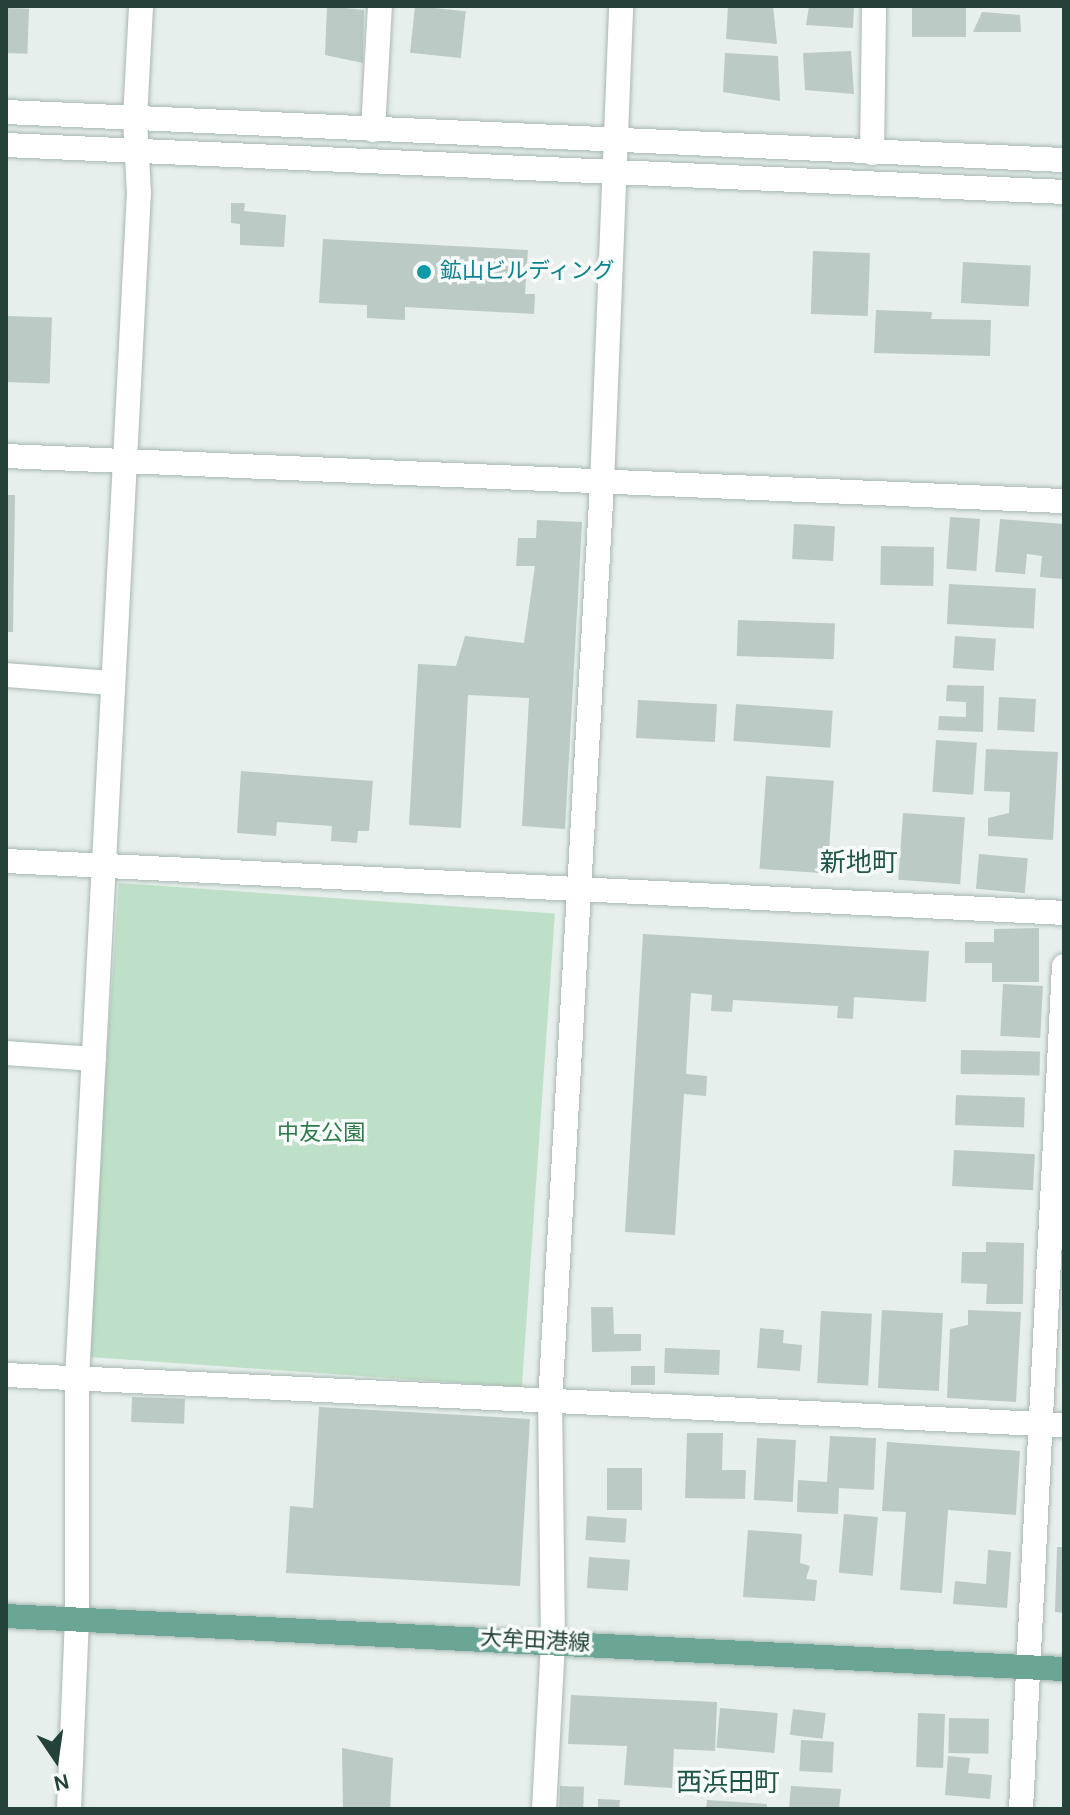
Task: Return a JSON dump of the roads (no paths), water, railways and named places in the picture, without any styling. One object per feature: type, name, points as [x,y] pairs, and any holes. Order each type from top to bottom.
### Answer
[{"type":"main road","name":"大牟田港線","points":[[6,1616],[1064,1669]]},
{"type":"street","points":[[69,1809],[77,1620],[77,1379],[124,464],[141,6]]},
{"type":"street","points":[[373,130],[380,6]]},
{"type":"street","points":[[544,1809],[553,1642],[550,1403],[576,892],[602,484],[621,6]]},
{"type":"street","points":[[872,153],[874,6]]},
{"type":"street","points":[[6,112],[614,142],[1064,160]]},
{"type":"street","points":[[6,145],[1064,192]]},
{"type":"street","points":[[6,456],[124,464],[1064,501]]},
{"type":"street","points":[[6,675],[113,683]]},
{"type":"street","points":[[6,861],[576,892],[1064,913]]},
{"type":"street","points":[[1021,1809],[1030,1667],[1052,1424],[1064,966]]},
{"type":"street","points":[[6,1053],[94,1059]]},
{"type":"street","points":[[6,1375],[550,1403],[1052,1424]]},
{"type":"place","name":"鉱山ビルディング","points":[[424,272]]},
{"type":"district","name":"新地町","points":[[859,863]]},
{"type":"district","name":"西浜田町","points":[[728,1783]]},
{"type":"park label","name":"中友公園","points":[[321,1134]]}]
